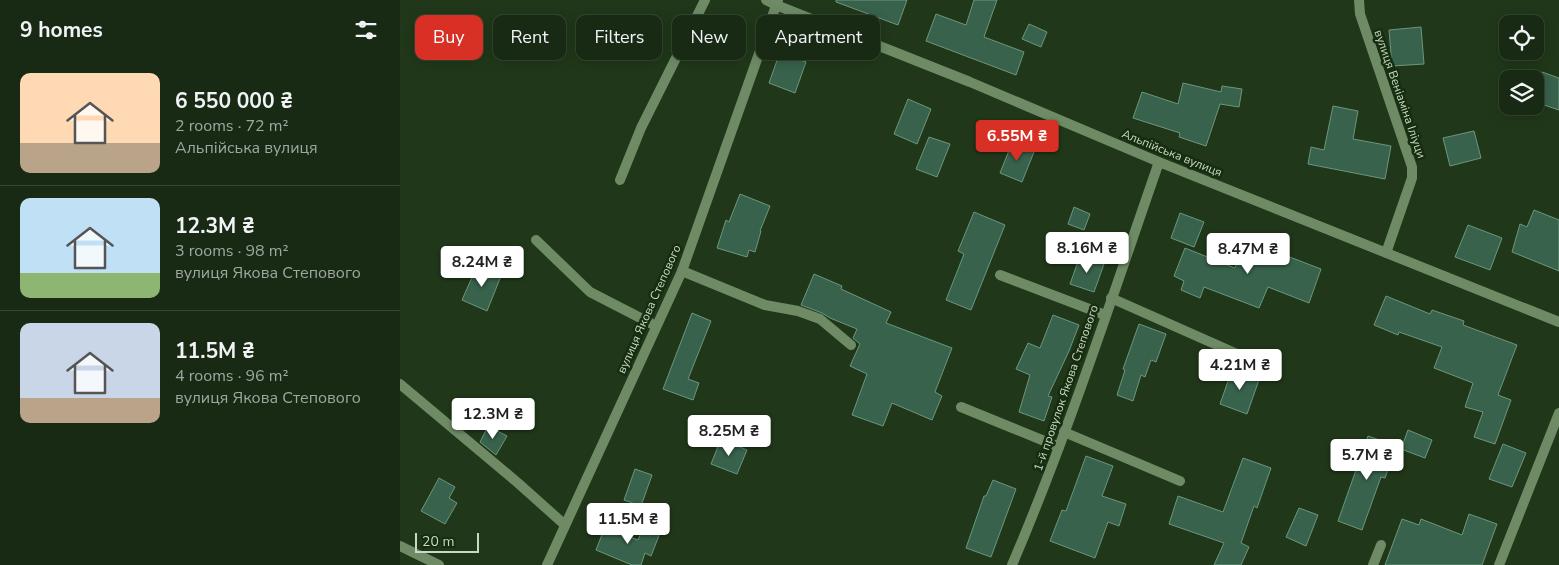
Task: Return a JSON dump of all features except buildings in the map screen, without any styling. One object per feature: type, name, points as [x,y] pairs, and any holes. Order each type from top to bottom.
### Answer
[{"type":"street","points":[[620,180],[641,128],[705,0]]},
{"type":"street","name":"Альпійська вулиця","points":[[766,0],[777,2],[1159,162],[1559,322]]},
{"type":"street","name":"вулиця Веніаміна Іліуци","points":[[1358,0],[1360,14],[1412,167],[1412,178],[1386,252]]},
{"type":"street","name":"вулиця Якова Степового","points":[[547,565],[682,271],[777,2]]},
{"type":"street","name":"1-й провулок Якова Степового","points":[[1012,565],[1037,507],[1059,447],[1159,162]]},
{"type":"street","points":[[536,240],[590,292],[656,326]]},
{"type":"street","points":[[682,271],[765,305],[798,311],[820,320],[851,345]]},
{"type":"street","points":[[1000,275],[1105,315]]},
{"type":"street","points":[[1111,298],[1253,361]]},
{"type":"street","points":[[400,384],[518,483],[565,526]]},
{"type":"street","points":[[961,406],[1059,447]]},
{"type":"street","points":[[1499,565],[1559,413]]},
{"type":"street","points":[[1064,432],[1180,481]]},
{"type":"street","points":[[1374,565],[1381,545]]},
{"type":"street","points":[[400,546],[439,565]]}]
